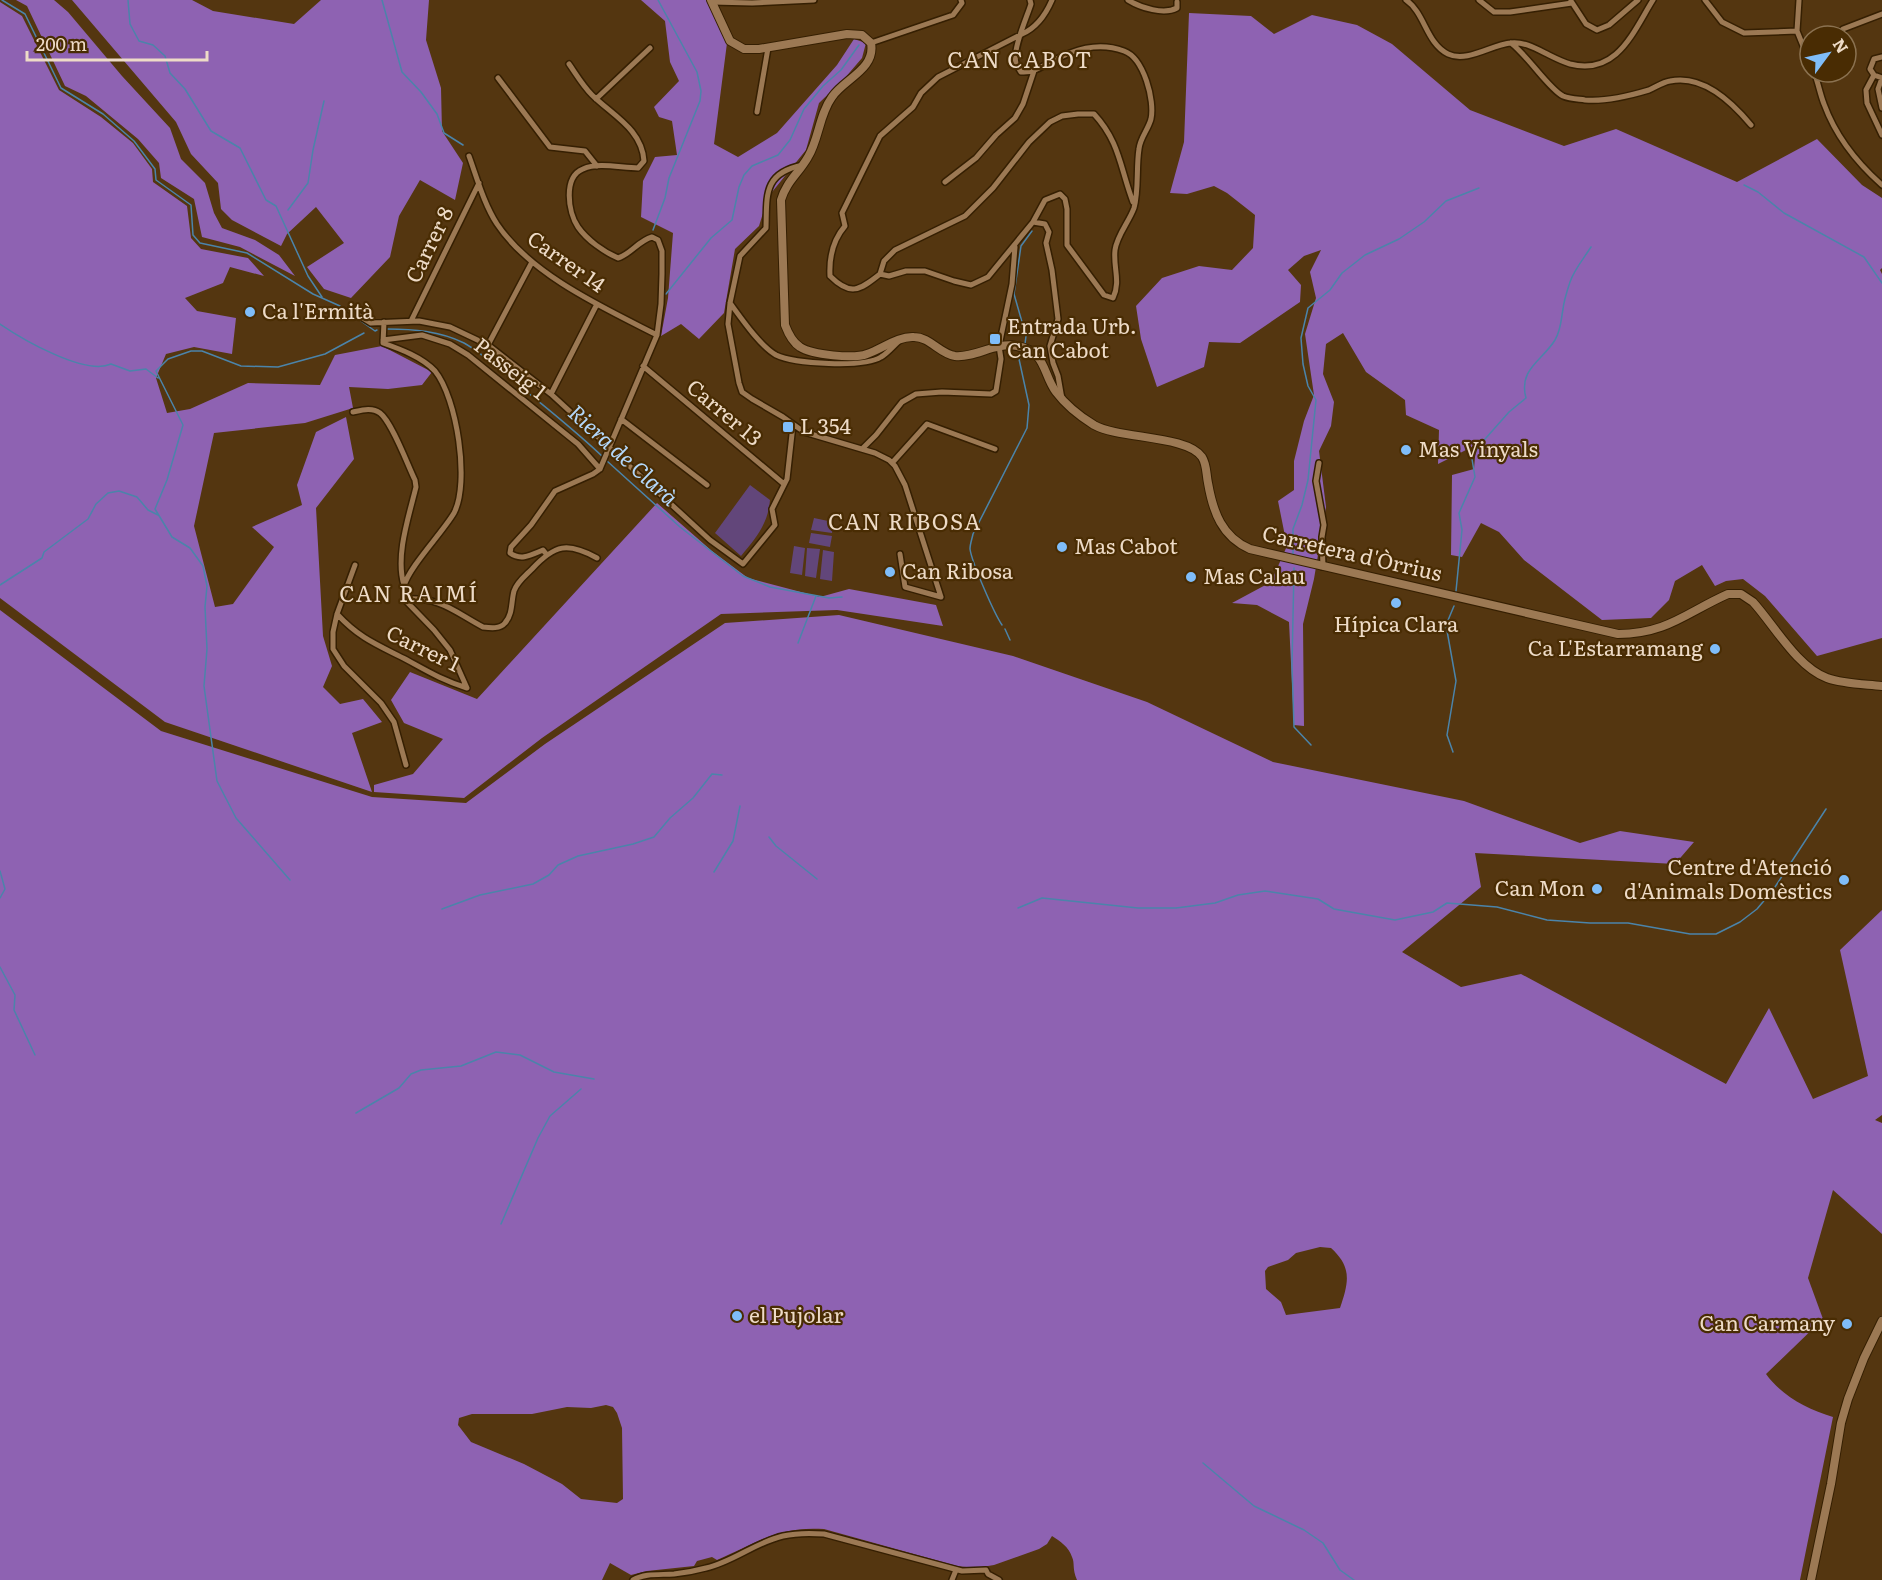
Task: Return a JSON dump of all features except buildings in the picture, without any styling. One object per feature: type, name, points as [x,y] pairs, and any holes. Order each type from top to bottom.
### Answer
[{"type":"street","points":[[814,0],[752,3],[712,1],[726,35],[733,44],[750,50],[853,33],[862,34],[871,43],[953,15],[962,3],[961,0]]},
{"type":"street","points":[[880,274],[889,276],[906,271],[925,271],[972,285],[988,277],[1033,222],[1045,200],[1060,194],[1065,199],[1067,209],[1067,245],[1104,295],[1113,298],[1118,287],[1115,247],[1134,206],[1139,145],[1152,116],[1149,88],[1143,69],[1127,51],[1109,47],[1087,46],[1029,73],[1021,72],[1016,63],[1015,52],[1031,4],[1030,0]]},
{"type":"street","points":[[1052,0],[1030,31],[938,77],[921,93],[913,107],[880,136],[842,213],[845,226],[829,258],[830,276],[841,287],[857,289],[868,284],[880,274],[884,261],[895,250],[965,216],[993,188],[1029,142],[1050,122],[1062,116],[1094,114],[1105,126],[1117,147],[1124,178],[1134,206]]},
{"type":"street","points":[[1128,0],[1138,6],[1172,10],[1178,8],[1177,3]]},
{"type":"street","points":[[1406,0],[1413,5],[1433,40],[1447,53],[1462,57],[1510,42],[1524,43],[1569,64],[1587,66],[1603,62],[1624,48],[1653,0]]},
{"type":"street","points":[[1479,0],[1494,12],[1509,12],[1571,2],[1586,24],[1597,30],[1609,25],[1638,0]]},
{"type":"street","points":[[1705,0],[1722,22],[1744,33],[1797,31],[1799,0]]},
{"type":"street","points":[[1854,24],[1882,14]]},
{"type":"street","points":[[1510,42],[1561,95],[1598,101],[1649,90],[1670,81],[1687,80],[1712,89],[1734,104],[1751,125]]},
{"type":"street","name":"Carretera d'Òrrius","points":[[871,43],[870,54],[865,64],[831,97],[822,116],[812,150],[785,188],[780,207],[785,325],[796,344],[806,350],[845,356],[865,355],[900,340],[915,337],[957,356],[999,346],[1018,346],[1037,355],[1044,363],[1052,386],[1062,399],[1088,421],[1106,430],[1171,442],[1194,450],[1203,458],[1212,499],[1222,527],[1242,545],[1263,553],[1618,634],[1637,634],[1659,630],[1728,594],[1741,594],[1753,602],[1811,669],[1827,678],[1839,681],[1882,686]]},
{"type":"street","points":[[596,99],[650,48]]},
{"type":"street","points":[[757,112],[768,48]]},
{"type":"street","points":[[1882,57],[1877,57],[1870,69],[1874,75],[1882,78],[1878,89],[1882,108]]},
{"type":"street","points":[[547,555],[543,550],[517,558],[510,553],[511,547],[531,525],[555,491],[600,469],[657,334],[662,304],[662,251],[658,240],[652,237],[646,238],[624,256],[618,258],[600,248],[576,224],[570,199],[570,184],[580,170],[597,166],[638,168],[644,161],[637,137],[627,125],[596,99],[569,64]]},
{"type":"street","points":[[945,182],[976,158],[1015,118],[1023,104],[1034,70]]},
{"type":"street","points":[[1874,75],[1866,90],[1867,103],[1882,135]]},
{"type":"street","points":[[498,78],[550,147],[585,151],[597,166]]},
{"type":"street","points":[[1818,84],[1822,101],[1840,139],[1863,169],[1882,185]]},
{"type":"street","name":"Carrer 14","points":[[469,156],[496,222],[512,244],[532,262],[597,304],[657,334]]},
{"type":"street","points":[[803,165],[794,167],[777,177],[769,187],[766,199],[766,228],[740,256],[728,324],[739,383],[742,392],[804,432],[875,453],[892,463],[901,474],[941,597],[905,587],[900,554]]},
{"type":"street","name":"Carrer 8","points":[[411,321],[479,183]]},
{"type":"street","points":[[1033,222],[1045,224],[1049,232],[1046,243],[1058,319],[1050,346],[1062,399]]},
{"type":"street","points":[[862,449],[902,402],[916,394],[942,392],[991,394],[996,391],[1001,359],[999,346],[1012,284],[1015,245]]},
{"type":"street","points":[[488,345],[532,262]]},
{"type":"street","points":[[730,303],[764,345],[775,354],[786,358],[852,365],[881,357],[900,340]]},
{"type":"street","points":[[551,394],[597,304]]},
{"type":"street","points":[[350,310],[371,323],[411,321],[450,327],[488,345],[551,394],[710,540],[743,564],[775,525],[772,509],[788,479],[793,424]]},
{"type":"street","points":[[384,322],[383,343],[407,352],[434,371],[446,392],[462,460],[461,489],[454,512],[405,585]]},
{"type":"street","name":"Passeig 1","points":[[383,340],[422,335],[450,344],[468,355],[578,444],[600,469]]},
{"type":"street","name":"Carrer 13","points":[[644,366],[784,484]]},
{"type":"street","points":[[353,412],[369,409],[380,413],[388,422],[415,480],[416,488],[404,537],[401,575],[405,585],[405,600],[425,598],[483,627],[491,628],[503,625],[509,616],[514,590],[518,583],[547,555],[559,548],[569,547],[582,550],[597,558]]},
{"type":"street","points":[[621,419],[707,485]]},
{"type":"street","points":[[892,463],[927,424],[995,449]]},
{"type":"street","points":[[1319,463],[1316,481],[1324,525],[1323,567]]},
{"type":"street","points":[[355,565],[337,614],[333,632],[333,649],[344,666],[381,703],[394,722],[406,765]]},
{"type":"street","name":"Carrer 1","points":[[337,614],[358,634],[383,650],[406,659],[442,680],[466,688],[450,650],[405,600]]},
{"type":"street","points":[[1811,1580],[1848,1399],[1882,1321]]},
{"type":"street","points":[[633,1580],[645,1576],[685,1573],[709,1568],[729,1561],[773,1539],[811,1533],[824,1534],[956,1570],[976,1572],[986,1570],[988,1574],[999,1580]]},
{"type":"street","points":[[952,1580],[956,1570]]},
{"type":"shaded area","points":[[16,0],[54,0],[68,12],[170,128],[181,159],[205,183],[214,213],[222,228],[255,240],[279,255],[295,276],[240,247],[202,237],[194,199],[161,178],[159,163],[138,139],[86,96],[65,86],[27,6]]},
{"type":"shaded area","points":[[72,0],[192,0],[213,11],[294,24],[321,0],[429,0],[426,40],[441,88],[442,131],[463,163],[455,200],[420,180],[399,216],[390,257],[351,298],[324,289],[307,267],[344,243],[316,207],[287,234],[281,246],[232,220],[221,209],[218,183],[191,154],[176,122]]},
{"type":"shaded area","points":[[641,0],[707,0],[727,43],[714,144],[738,157],[777,133],[837,65],[854,39],[866,43],[862,58],[819,103],[806,150],[768,197],[759,226],[735,249],[724,313],[699,339],[681,324],[661,336],[668,298],[673,233],[641,217],[643,181],[655,157],[677,155],[672,121],[659,117],[654,107],[679,81],[670,62],[665,21]]},
{"type":"shaded area","points":[[0,2],[22,16],[59,90],[101,117],[133,143],[152,169],[153,182],[187,206],[191,238],[201,249],[248,258],[264,276],[230,267],[223,283],[185,298],[197,311],[236,318],[232,354],[194,347],[166,354],[156,378],[167,413],[190,409],[248,383],[320,385],[335,355],[382,346],[432,372],[422,385],[388,389],[349,387],[353,408],[305,423],[214,433],[194,526],[215,607],[233,604],[274,547],[252,527],[302,505],[297,485],[316,432],[346,417],[354,459],[316,508],[323,636],[332,666],[323,687],[340,704],[363,699],[382,722],[352,733],[372,792],[165,722],[0,598]]},
{"type":"shaded area","points":[[1189,13],[1251,16],[1274,34],[1312,15],[1357,25],[1392,44],[1470,110],[1564,146],[1616,129],[1737,182],[1817,139],[1862,185],[1882,198],[1882,268],[1880,270],[1882,274],[1882,638],[1817,656],[1765,596],[1743,579],[1726,581],[1715,586],[1702,565],[1675,581],[1669,600],[1651,618],[1602,620],[1524,560],[1499,532],[1481,523],[1462,557],[1451,555],[1452,475],[1474,469],[1476,445],[1438,464],[1439,430],[1406,415],[1405,400],[1366,372],[1343,333],[1326,344],[1323,374],[1334,402],[1331,426],[1319,451],[1326,507],[1314,579],[1303,624],[1304,726],[1294,725],[1289,622],[1257,605],[1232,603],[1271,582],[1287,546],[1278,501],[1294,490],[1294,461],[1304,421],[1314,395],[1305,334],[1316,298],[1310,272],[1321,250],[1304,256],[1288,270],[1301,285],[1300,302],[1240,343],[1209,342],[1204,367],[1157,387],[1141,339],[1136,306],[1162,278],[1199,266],[1232,270],[1253,248],[1255,215],[1227,193],[1214,186],[1187,194],[1170,193],[1184,142]]},
{"type":"shaded area","points":[[750,485],[770,500],[769,509],[764,524],[741,556],[715,533]]},
{"type":"shaded area","points":[[657,503],[712,551],[748,578],[820,597],[849,589],[936,605],[943,626],[837,610],[721,614],[542,738],[464,798],[374,792],[374,785],[413,774],[443,739],[404,723],[391,700],[410,672],[477,699]]},
{"type":"shaded area","points":[[814,518],[833,522],[832,533],[811,530]]},
{"type":"shaded area","points":[[811,533],[832,536],[830,547],[809,543]]},
{"type":"shaded area","points":[[794,546],[805,548],[802,575],[790,573]]},
{"type":"shaded area","points":[[807,548],[820,549],[816,578],[805,576]]},
{"type":"shaded area","points":[[823,550],[834,552],[832,581],[820,579]]},
{"type":"shaded area","points":[[0,610],[161,731],[372,797],[466,803],[545,744],[725,623],[839,615],[1013,656],[1147,702],[1273,762],[1464,801],[1580,843],[1620,831],[1694,842],[1675,864],[1475,853],[1481,887],[1402,952],[1461,987],[1521,974],[1726,1084],[1769,1008],[1813,1099],[1868,1076],[1840,950],[1882,910],[1882,1115],[1875,1120],[1882,1123],[1882,1234],[1833,1190],[1808,1278],[1823,1319],[1766,1374],[1772,1382],[1796,1401],[1833,1417],[1800,1580],[1077,1580],[1071,1553],[1052,1536],[1047,1544],[1039,1549],[994,1565],[976,1568],[957,1566],[824,1529],[808,1529],[781,1533],[757,1541],[717,1560],[712,1557],[697,1561],[694,1566],[631,1575],[610,1563],[602,1580],[0,1580]],"holes":[[[1320,1247],[1331,1248],[1343,1262],[1345,1268],[1347,1283],[1340,1308],[1286,1315],[1281,1302],[1266,1289],[1265,1271],[1268,1267],[1288,1260],[1296,1253]],[[606,1405],[613,1407],[622,1428],[623,1499],[617,1503],[581,1499],[562,1484],[524,1464],[471,1442],[458,1425],[459,1418],[472,1414],[532,1414],[567,1407],[591,1408]]]},
{"type":"waterway","name":"Riera de Clarà","points":[[2,0],[25,14],[61,88],[103,114],[134,141],[155,169],[156,180],[191,205],[193,235],[200,243],[247,253],[313,294],[340,306],[375,331],[377,330]]},
{"type":"waterway","points":[[128,0],[130,24],[139,41],[153,45],[165,56],[170,73],[185,89],[211,131],[240,148],[266,200],[276,206],[308,276],[322,297]]},
{"type":"waterway","points":[[382,0],[402,72],[437,114],[444,133],[463,145]]},
{"type":"waterway","points":[[653,230],[665,198],[669,178],[700,101],[701,91],[697,72],[658,0]]},
{"type":"waterway","points":[[666,294],[711,238],[732,220],[744,175],[752,166],[778,155],[790,140],[804,109],[823,86],[841,70],[859,45]]},
{"type":"waterway","points":[[288,210],[308,183],[324,101]]},
{"type":"waterway","points":[[1744,185],[1758,192],[1784,213],[1864,257],[1882,283]]},
{"type":"waterway","points":[[1293,555],[1293,529],[1308,480],[1316,400],[1308,386],[1303,364],[1301,338],[1308,308],[1330,290],[1342,273],[1365,255],[1399,239],[1424,222],[1446,201],[1479,188]]},
{"type":"waterway","points":[[1025,344],[1026,336],[1014,294],[1021,246],[1032,231]]},
{"type":"waterway","points":[[1456,591],[1462,530],[1459,513],[1475,477],[1472,459],[1478,447],[1509,412],[1526,398],[1524,388],[1528,372],[1557,336],[1570,282],[1591,247]]},
{"type":"waterway","points":[[0,324],[70,361],[86,365],[111,364],[130,371],[146,369],[158,378]]},
{"type":"waterway","name":"Riera de Clarà","points":[[387,329],[426,332],[464,343],[490,361],[604,458]]},
{"type":"waterway","points":[[290,880],[236,818],[217,781],[204,686],[207,649],[205,607],[207,586],[203,566],[190,548],[172,537],[155,509],[167,480],[183,425],[156,371],[168,359],[191,351],[202,351],[241,366],[278,367],[325,354],[364,333]]},
{"type":"waterway","points":[[1002,625],[979,576],[970,547],[973,534],[1027,428],[1029,405],[1019,359],[1022,354]]},
{"type":"waterway","name":"Riera de Clarà","points":[[607,461],[680,527],[743,576],[770,587],[829,598],[842,597]]},
{"type":"waterway","points":[[0,585],[42,558],[44,552],[88,519],[96,504],[108,493],[119,491],[137,497],[148,510],[158,515]]},
{"type":"waterway","points":[[1294,568],[1292,665],[1294,727],[1311,745]]},
{"type":"waterway","points":[[798,643],[816,596]]},
{"type":"waterway","points":[[1453,752],[1447,735],[1456,681],[1446,625],[1454,606]]},
{"type":"waterway","points":[[1005,629],[1010,640]]},
{"type":"waterway","points":[[442,909],[480,895],[533,884],[549,875],[558,865],[578,856],[654,837],[670,818],[693,798],[712,774],[722,775]]},
{"type":"waterway","points":[[714,872],[733,841],[740,806]]},
{"type":"waterway","points":[[1018,908],[1042,898],[1138,908],[1176,908],[1215,903],[1238,895],[1265,891],[1318,899],[1334,909],[1395,920],[1433,912],[1447,903],[1497,907],[1547,920],[1628,923],[1690,934],[1716,934],[1740,922],[1757,909],[1773,890],[1826,809]]},
{"type":"waterway","points":[[769,837],[776,846],[817,879]]},
{"type":"waterway","points":[[0,871],[5,889],[0,898]]},
{"type":"waterway","points":[[0,967],[15,995],[14,1010],[35,1055]]},
{"type":"waterway","points":[[356,1113],[399,1088],[411,1074],[421,1070],[461,1066],[496,1052],[520,1055],[554,1072],[594,1079]]},
{"type":"waterway","points":[[501,1224],[538,1138],[550,1116],[581,1089]]},
{"type":"waterway","points":[[1203,1463],[1254,1506],[1304,1530],[1323,1543],[1340,1570],[1354,1580]]},
{"type":"place","name":"Ca l'Ermità","points":[[250,312]]},
{"type":"place","name":"Entrada Urb. Can Cabot","points":[[995,339]]},
{"type":"place","name":"L 354","points":[[788,427]]},
{"type":"place","name":"Mas Vinyals","points":[[1406,450]]},
{"type":"place","name":"Mas Cabot","points":[[1062,547]]},
{"type":"place","name":"Can Ribosa","points":[[890,572]]},
{"type":"place","name":"Mas Calau","points":[[1191,577]]},
{"type":"place","name":"Hípica Clara","points":[[1396,603]]},
{"type":"place","name":"Ca L'Estarramang","points":[[1715,649]]},
{"type":"place","name":"Centre d'Atenció d'Animals Domèstics","points":[[1844,880]]},
{"type":"place","name":"Can Mon","points":[[1597,889]]},
{"type":"place","name":"el Pujolar","points":[[737,1316]]},
{"type":"place","name":"Can Carmany","points":[[1847,1324]]},
{"type":"district","name":"CAN CABOT","points":[[1020,60]]},
{"type":"district","name":"CAN RIBOSA","points":[[905,522]]},
{"type":"district","name":"CAN RAIMÍ","points":[[409,594]]}]
